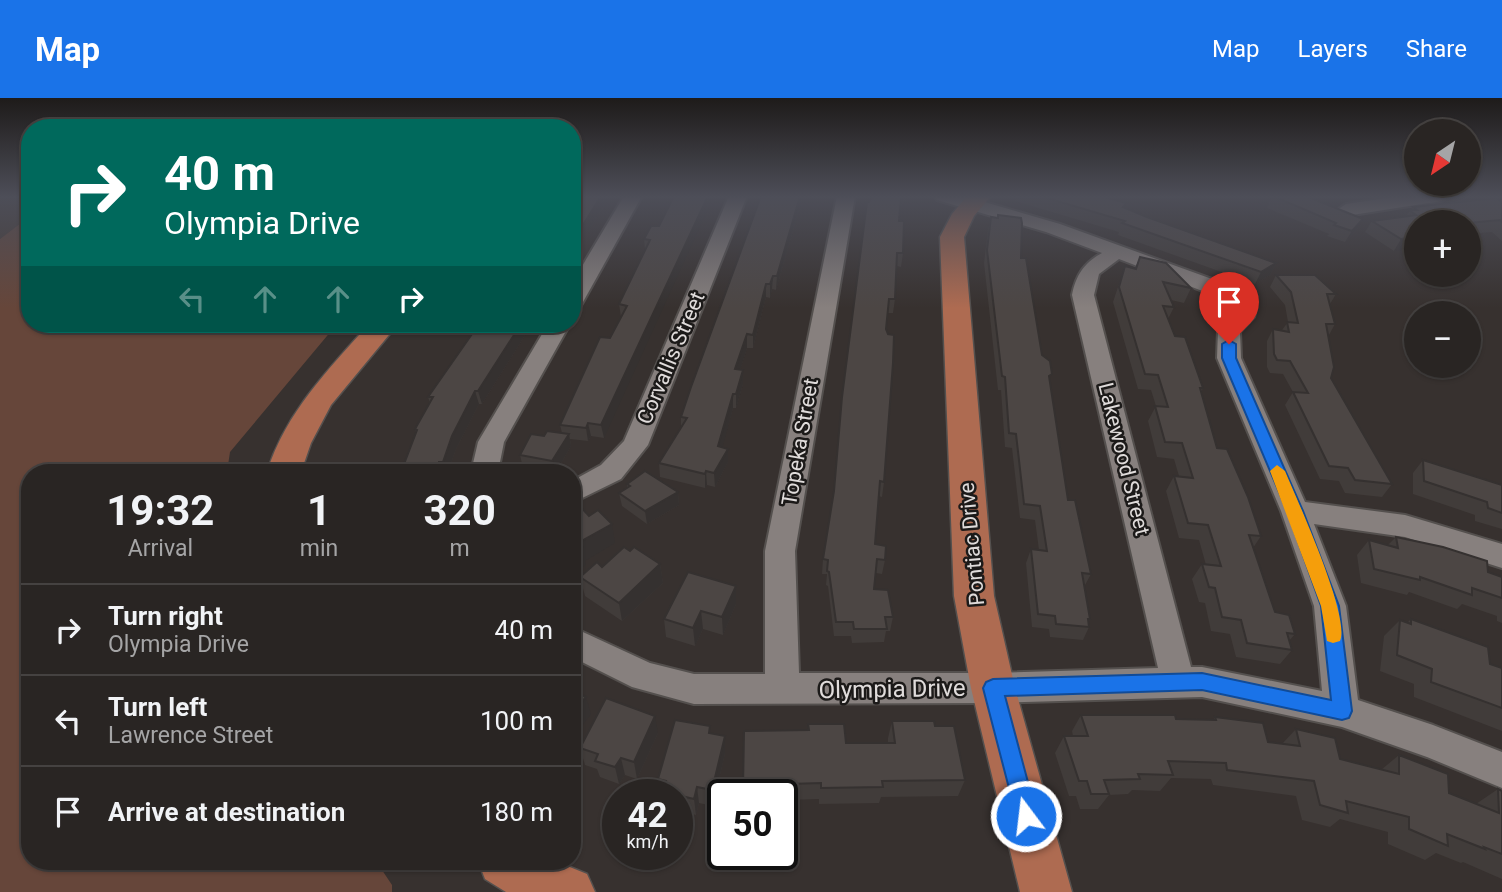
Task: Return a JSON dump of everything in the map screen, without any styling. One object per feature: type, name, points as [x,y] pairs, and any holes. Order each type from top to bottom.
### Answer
[{"type":"main road","name":"Pontiac Drive","points":[[953,233],[974,596],[993,688],[1046,892]]},
{"type":"main road","points":[[287,464],[317,401],[376,333]]},
{"type":"main road","points":[[516,870],[569,892]]},
{"type":"street","points":[[581,287],[612,233]]},
{"type":"street","name":"Corvallis Street","points":[[581,488],[611,471],[635,444],[723,233]]},
{"type":"street","name":"Topeka Street","points":[[782,690],[780,551],[839,233]]},
{"type":"street","points":[[1066,233],[1226,292],[1239,300],[1245,309],[1243,317],[1229,330],[1229,358],[1295,511],[1330,606],[1342,711]]},
{"type":"street","name":"Lakewood Street","points":[[1117,252],[1090,269],[1086,275],[1083,295],[1178,681]]},
{"type":"street","points":[[486,464],[491,442],[554,333]]},
{"type":"street","points":[[1295,511],[1405,526],[1502,556]]},
{"type":"street","name":"Olympia Drive","points":[[581,645],[644,676],[694,689],[993,688],[1202,682],[1342,711],[1433,742],[1502,770]]},
{"type":"shaded area","points":[[8,233],[21,233],[21,333],[329,333],[230,452],[228,464],[21,464],[21,870],[382,870],[392,885],[392,892],[0,892],[0,239]]},
{"type":"building","points":[[647,233],[691,233],[601,425],[588,423],[586,428],[560,425],[600,337],[610,338],[627,306],[619,304],[650,240],[644,239]]},
{"type":"building","points":[[747,233],[789,233],[777,276],[773,276],[770,284],[766,284],[753,335],[747,334],[735,369],[743,370],[718,446],[728,449],[714,473],[706,471],[705,474],[659,463],[687,418],[681,417]]},
{"type":"building","points":[[863,233],[904,233],[903,253],[897,253],[895,299],[889,299],[886,329],[888,334],[894,335],[893,363],[884,482],[880,481],[875,544],[886,546],[885,560],[877,559],[874,589],[888,590],[893,617],[885,617],[887,629],[854,629],[853,622],[836,622],[827,571],[828,560],[823,559],[834,491],[842,397]]},
{"type":"building","points":[[989,233],[1022,233],[1021,258],[1026,258],[1042,355],[1050,361],[1052,374],[1049,376],[1068,500],[1075,500],[1091,574],[1082,573],[1089,627],[1056,624],[1055,616],[1038,614],[1031,549],[1047,551],[1040,506],[1024,504],[1016,434],[1009,433],[1005,377],[1002,376],[987,250]]},
{"type":"building","points":[[1151,233],[1192,233],[1276,263],[1261,272]]},
{"type":"building","points":[[1391,233],[1404,233],[1404,239],[1401,239]]},
{"type":"building","points":[[1140,257],[1166,263],[1191,288],[1163,282],[1174,307],[1163,306],[1175,336],[1185,337],[1203,388],[1200,388],[1217,448],[1227,449],[1248,497],[1261,536],[1249,535],[1275,612],[1289,615],[1295,634],[1287,633],[1292,650],[1247,643],[1241,620],[1222,617],[1215,588],[1209,587],[1202,564],[1221,566],[1208,525],[1188,523],[1174,476],[1193,478],[1182,443],[1165,442],[1155,406],[1168,407],[1158,375],[1145,374],[1119,287],[1125,266],[1136,269]]},
{"type":"building","points":[[1276,275],[1315,275],[1336,294],[1327,294],[1335,324],[1326,324],[1334,367],[1331,378],[1392,484],[1355,480],[1348,468],[1329,466],[1293,392],[1308,393],[1290,361],[1277,360],[1274,354],[1273,329],[1289,332],[1287,322],[1298,323],[1291,292]]},
{"type":"building","points":[[473,333],[515,333],[478,391],[475,391],[452,436],[443,462],[404,464],[417,430],[415,429],[433,397],[428,397]]},
{"type":"building","points":[[547,431],[569,434],[552,461],[520,455],[531,434],[544,436]]},
{"type":"building","points":[[1423,460],[1502,485],[1502,513],[1488,508],[1487,502],[1424,481]]},
{"type":"building","points":[[645,471],[678,492],[645,511],[619,493]]},
{"type":"building","points":[[581,507],[589,516],[598,510],[612,524],[581,541]]},
{"type":"building","points":[[1396,537],[1443,547],[1487,561],[1488,572],[1502,577],[1502,598],[1472,588],[1472,595],[1420,577],[1420,580],[1374,569],[1369,540],[1398,548]]},
{"type":"building","points":[[624,547],[630,551],[634,547],[660,564],[619,603],[581,578],[597,562],[602,567]]},
{"type":"building","points":[[688,572],[736,586],[722,617],[701,611],[693,628],[664,619]]},
{"type":"building","points":[[1411,619],[1488,647],[1490,664],[1502,668],[1502,708],[1431,682],[1432,669],[1397,655],[1400,620],[1411,624]]},
{"type":"building","points":[[606,698],[655,716],[634,762],[621,758],[615,767],[595,761],[598,754],[581,746]]},
{"type":"building","points":[[1081,715],[1175,715],[1176,719],[1216,720],[1215,717],[1263,723],[1268,742],[1300,746],[1296,729],[1335,738],[1340,759],[1399,774],[1399,755],[1448,774],[1449,793],[1499,813],[1498,789],[1502,791],[1502,854],[1447,834],[1448,846],[1409,829],[1409,817],[1346,801],[1348,813],[1320,805],[1314,781],[1227,770],[1226,763],[1168,761],[1173,775],[1138,774],[1140,779],[1104,780],[1109,794],[1091,794],[1087,781],[1079,781],[1064,736],[1088,736]]},
{"type":"building","points":[[675,720],[710,726],[709,733],[725,736],[715,779],[707,779],[707,789],[697,787],[694,799],[693,779],[658,779]]},
{"type":"building","points":[[892,721],[934,721],[935,726],[954,726],[965,780],[882,781],[883,787],[821,788],[821,783],[798,784],[798,779],[743,779],[744,731],[809,730],[808,724],[844,724],[846,743],[895,743]]},
{"type":"slow traffic","points":[[1277,471],[1295,511],[1330,606],[1333,635]]},
{"type":"route","points":[[1026,816],[993,688],[1202,682],[1342,711],[1330,606],[1295,511],[1229,358],[1229,344]]}]
